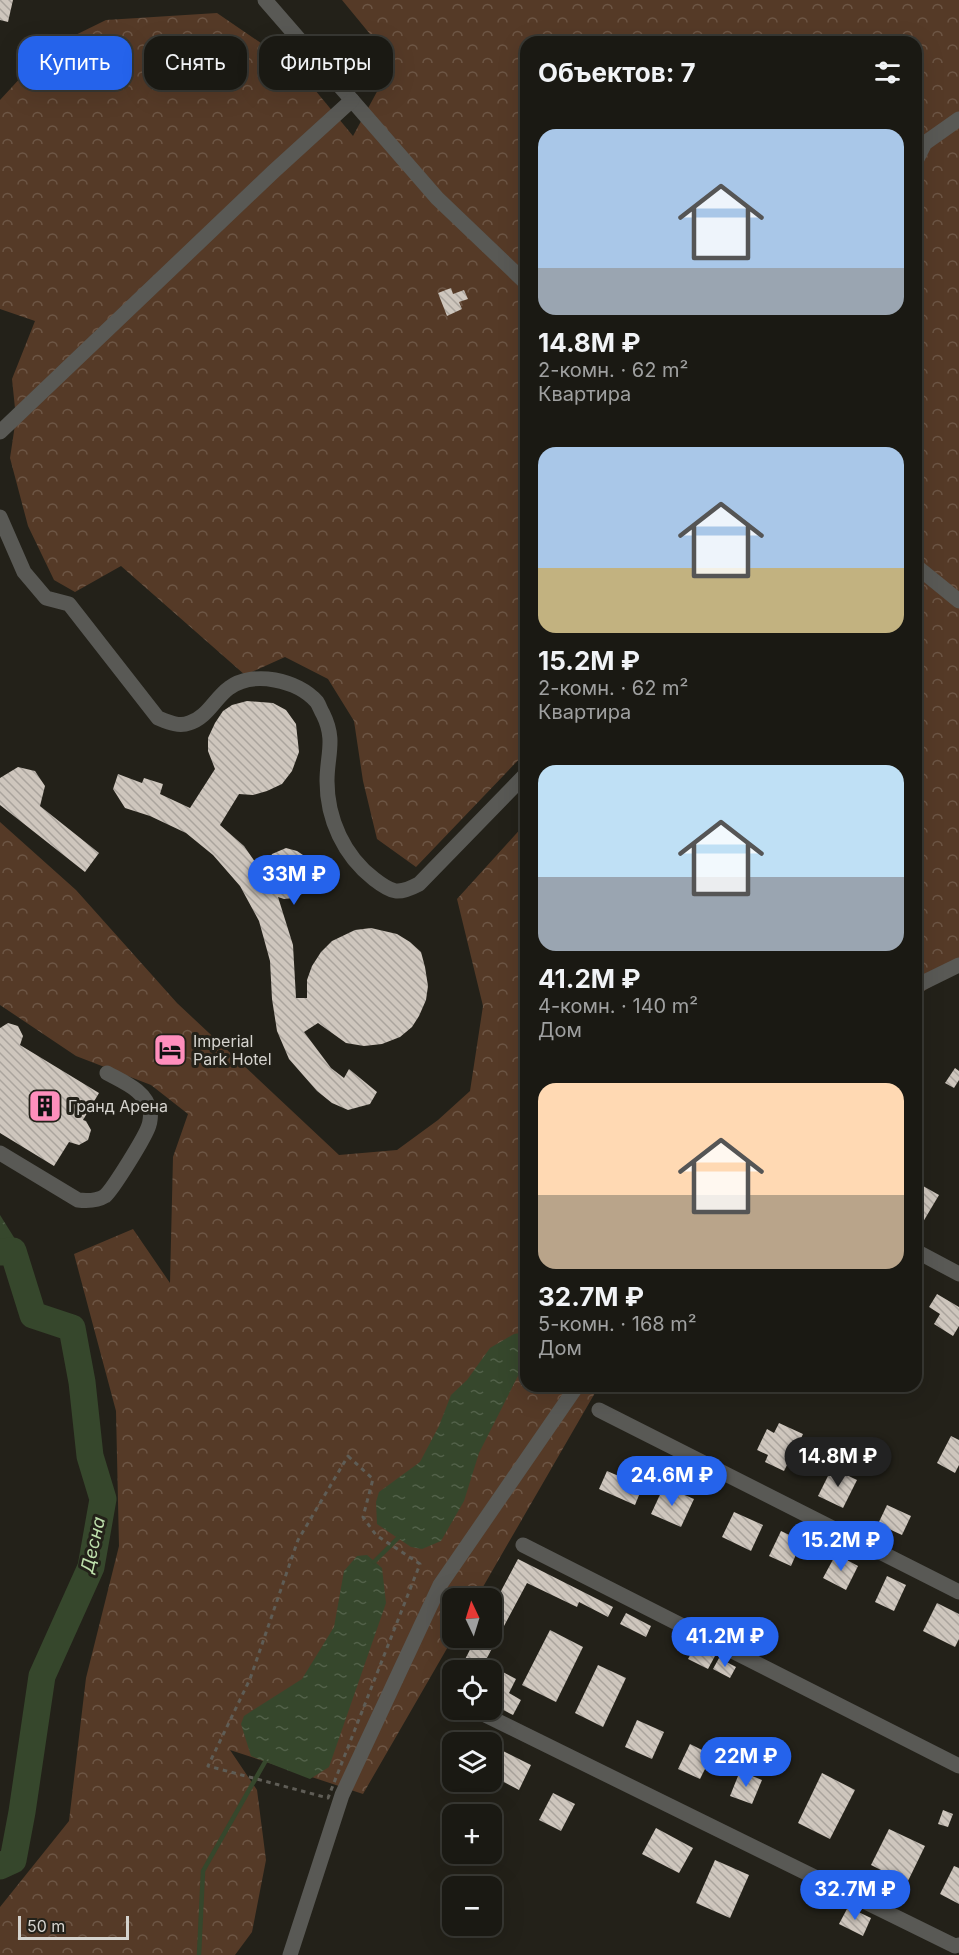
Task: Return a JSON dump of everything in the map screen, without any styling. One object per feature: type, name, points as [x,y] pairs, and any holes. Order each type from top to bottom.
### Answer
[{"type":"street","points":[[265,1],[437,198],[520,277]]},
{"type":"street","points":[[0,432],[273,172],[352,100]]},
{"type":"street","points":[[922,149],[925,143],[959,119]]},
{"type":"street","points":[[0,517],[24,572],[46,598],[69,604],[158,718],[173,724],[193,722],[200,719],[217,698],[231,686],[249,680],[274,679],[295,686],[317,702],[329,726],[331,746],[327,779],[329,806],[339,838],[358,867],[390,891],[405,891],[419,884],[520,780]]},
{"type":"street","points":[[922,571],[959,601]]},
{"type":"street","points":[[922,983],[959,965]]},
{"type":"street","points":[[0,1153],[78,1200],[90,1201],[104,1196],[113,1187],[149,1126],[150,1112],[146,1100],[138,1090],[107,1073]]},
{"type":"street","points":[[922,1254],[959,1274]]},
{"type":"street","points":[[290,1955],[342,1795],[440,1586],[573,1392]]},
{"type":"street","points":[[599,1410],[959,1592]]},
{"type":"street","points":[[523,1545],[959,1766]]},
{"type":"street","points":[[495,1720],[956,1946],[959,1945]]},
{"type":"path","points":[[348,1456],[373,1479],[363,1517],[376,1535],[420,1563],[328,1798],[265,1781],[208,1766],[250,1679],[298,1540],[348,1456]]},
{"type":"green space","points":[[342,0],[959,0],[959,970],[922,992],[922,36],[520,36],[520,758],[416,867],[377,839],[363,781],[354,721],[328,679],[285,657],[245,675],[121,566],[75,592],[54,580],[28,526],[10,458],[16,418],[12,379],[35,321],[0,309],[0,100],[18,80],[18,90],[132,90],[132,36],[73,36],[106,20],[217,13],[259,42],[259,90],[315,90],[353,136],[378,90],[393,90],[393,36],[372,36]]},
{"type":"green space","points":[[0,822],[76,890],[177,1003],[339,1155],[397,1150],[438,1120],[470,1091],[483,1006],[457,899],[520,829],[520,1392],[596,1392],[482,1588],[442,1588],[442,1648],[447,1648],[363,1794],[230,1750],[257,1790],[266,1860],[252,1932],[235,1955],[0,1955],[0,1907],[69,1821],[86,1678],[119,1546],[116,1411],[74,1254],[133,1229],[170,1283],[173,1157],[188,1114],[151,1085],[76,1056],[0,1005]]},
{"type":"water","points":[[0,1215],[15,1239],[13,1251],[0,1255]]},
{"type":"water","points":[[520,1333],[520,1372],[479,1453],[464,1501],[441,1541],[422,1549],[411,1547],[377,1524],[376,1502],[379,1492],[420,1462],[439,1426],[451,1395],[467,1380],[490,1348]]},
{"type":"water","points":[[367,1555],[382,1568],[386,1603],[329,1767],[310,1779],[251,1756],[241,1724],[244,1716],[302,1679],[334,1627],[344,1571],[357,1556]]},
{"type":"building","points":[[0,0],[13,0],[8,22],[0,20]]},
{"type":"building","points":[[451,288],[453,294],[464,290],[468,299],[459,302],[462,309],[447,316],[438,293]]},
{"type":"building","points":[[247,701],[273,703],[286,710],[296,724],[299,752],[292,771],[282,784],[253,795],[239,794],[220,825],[244,846],[267,879],[270,874],[269,861],[272,854],[286,848],[306,857],[312,868],[313,875],[310,885],[302,894],[294,898],[278,897],[293,945],[296,998],[307,998],[307,980],[321,952],[332,941],[355,930],[371,928],[397,934],[421,952],[428,986],[426,1000],[412,1027],[400,1037],[382,1044],[364,1046],[346,1043],[318,1023],[304,1032],[331,1068],[344,1078],[349,1069],[377,1092],[370,1104],[348,1110],[332,1103],[317,1091],[289,1059],[277,1031],[270,961],[259,921],[240,886],[213,855],[186,833],[150,816],[125,808],[113,789],[118,774],[142,783],[144,778],[163,784],[160,794],[190,808],[215,769],[208,751],[208,738],[215,723],[223,711],[232,705]]},
{"type":"building","points":[[18,767],[35,771],[45,786],[40,806],[99,853],[85,872],[0,805],[0,778]]},
{"type":"building","name":"Гранд Арена","points":[[8,1023],[18,1026],[23,1036],[20,1045],[99,1093],[83,1120],[91,1130],[88,1140],[79,1145],[69,1142],[54,1166],[0,1133],[0,1028]]},
{"type":"building","points":[[955,1068],[959,1071],[959,1080],[954,1088],[945,1083]]},
{"type":"building","points":[[922,1185],[939,1195],[922,1221]]},
{"type":"building","points":[[937,1294],[959,1307],[959,1326],[953,1336],[934,1324],[940,1314],[929,1307]]},
{"type":"building","points":[[779,1423],[803,1434],[796,1449],[803,1453],[796,1467],[788,1463],[784,1471],[765,1462],[768,1455],[757,1450],[767,1429],[774,1433]]},
{"type":"building","points":[[951,1436],[959,1440],[959,1465],[955,1473],[937,1463]]},
{"type":"building","points":[[832,1468],[857,1480],[843,1508],[818,1496]]},
{"type":"building","points":[[625,1469],[646,1478],[635,1505],[599,1489],[607,1471],[621,1477]]},
{"type":"building","points":[[664,1486],[694,1499],[681,1527],[651,1514]]},
{"type":"building","points":[[887,1505],[911,1516],[902,1535],[878,1524]]},
{"type":"building","points":[[734,1512],[763,1525],[751,1551],[722,1537]]},
{"type":"building","points":[[781,1531],[802,1541],[791,1566],[769,1556]]},
{"type":"building","points":[[836,1554],[858,1566],[846,1590],[823,1578]]},
{"type":"building","points":[[518,1559],[613,1607],[608,1617],[579,1602],[577,1607],[527,1583],[502,1630],[502,1589]]},
{"type":"building","points":[[887,1576],[906,1585],[894,1611],[875,1602]]},
{"type":"building","points":[[937,1603],[959,1614],[959,1639],[955,1647],[923,1631]]},
{"type":"building","points":[[626,1613],[651,1626],[646,1637],[620,1624]]},
{"type":"building","points":[[550,1630],[583,1647],[556,1702],[522,1685]]},
{"type":"building","points":[[695,1646],[715,1656],[708,1669],[688,1659]]},
{"type":"building","points":[[471,1648],[492,1648],[486,1660],[465,1660]]},
{"type":"building","points":[[719,1658],[736,1667],[730,1678],[713,1669]]},
{"type":"building","points":[[598,1665],[626,1678],[603,1727],[575,1713]]},
{"type":"building","points":[[502,1672],[516,1679],[509,1693],[521,1700],[513,1715],[502,1709]]},
{"type":"building","points":[[637,1720],[664,1732],[652,1759],[625,1747]]},
{"type":"building","points":[[690,1744],[712,1755],[700,1779],[678,1769]]},
{"type":"building","points":[[502,1750],[531,1765],[519,1790],[502,1781]]},
{"type":"building","points":[[740,1771],[762,1780],[752,1804],[730,1796]]},
{"type":"building","points":[[822,1773],[855,1790],[830,1839],[798,1823]]},
{"type":"building","points":[[553,1793],[575,1804],[561,1831],[539,1820]]},
{"type":"building","points":[[943,1810],[953,1814],[948,1827],[938,1824]]},
{"type":"building","points":[[656,1828],[693,1848],[679,1873],[642,1854]]},
{"type":"building","points":[[889,1829],[925,1846],[907,1883],[871,1865]]},
{"type":"building","points":[[715,1860],[749,1875],[730,1918],[696,1903]]},
{"type":"building","points":[[954,1866],[959,1868],[959,1904],[940,1894]]},
{"type":"building","points":[[848,1907],[871,1918],[863,1936],[839,1924]]},
{"type":"waterway","name":"Десна","points":[[0,1252],[13,1251],[33,1315],[72,1328],[82,1382],[90,1456],[103,1499],[91,1567],[42,1676],[13,1860],[0,1866]]},
{"type":"waterway","points":[[374,1562],[398,1538]]},
{"type":"waterway","points":[[199,1955],[203,1871],[265,1762]]},
{"type":"place","name":"Imperial Park Hotel","points":[[170,1050]]},
{"type":"place","name":"Гранд Арена","points":[[45,1106]]}]
